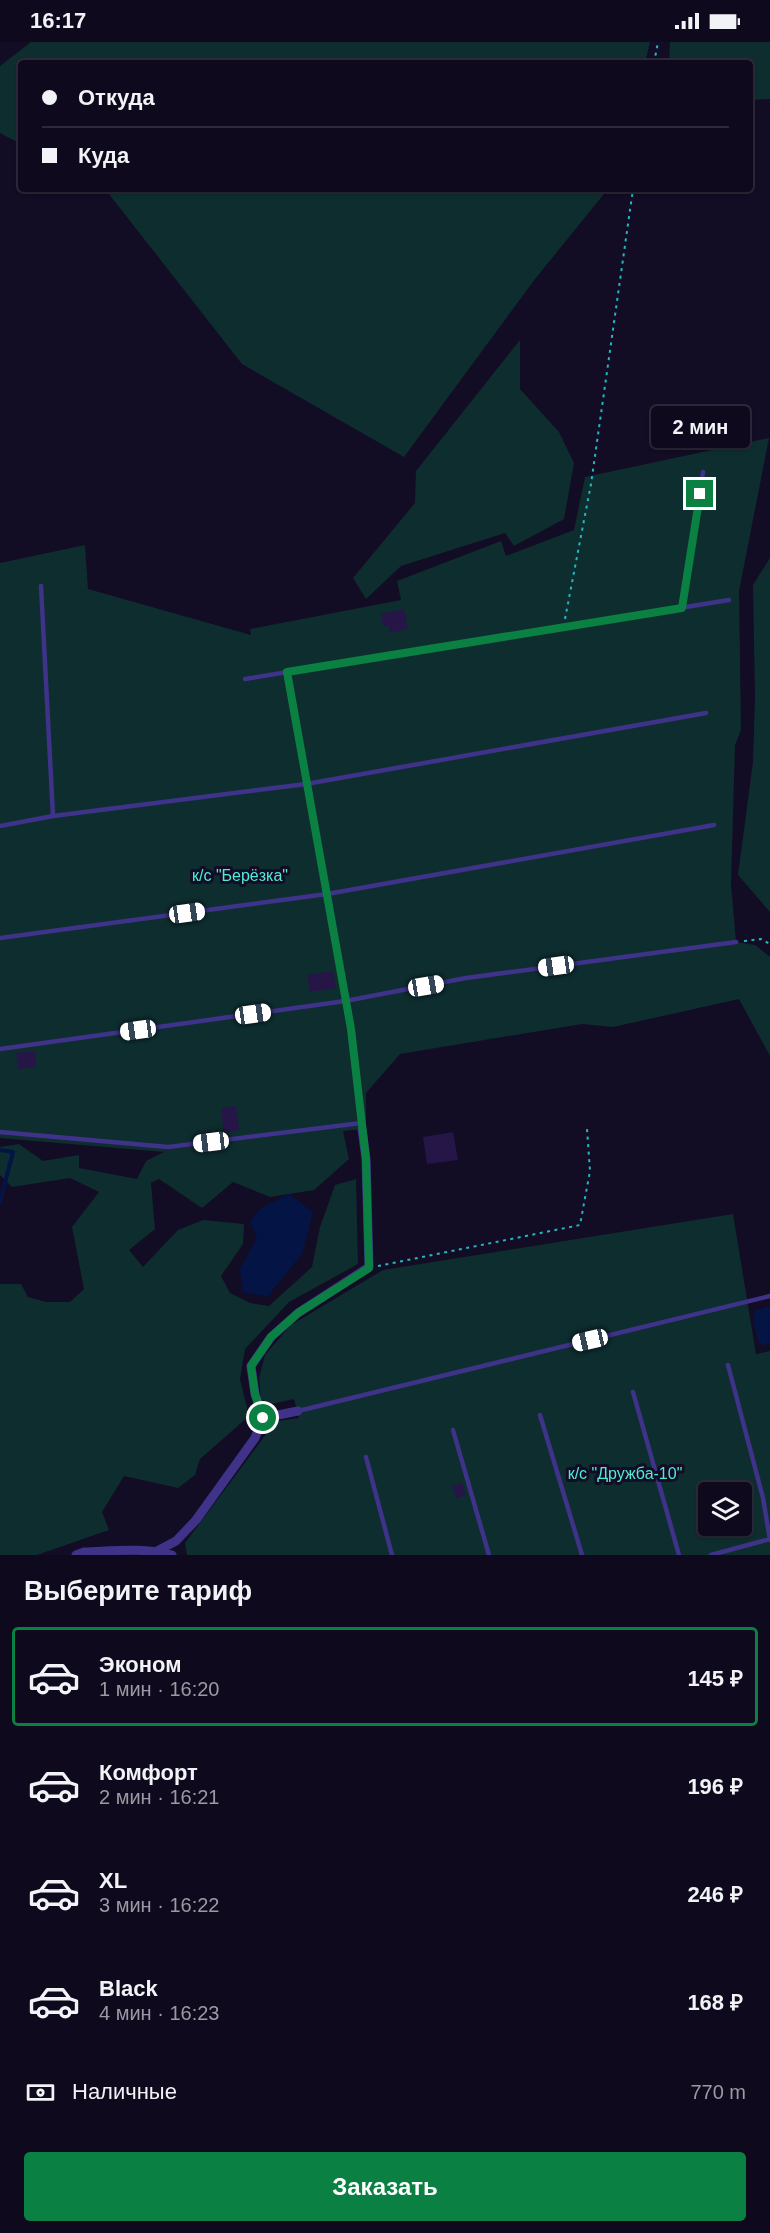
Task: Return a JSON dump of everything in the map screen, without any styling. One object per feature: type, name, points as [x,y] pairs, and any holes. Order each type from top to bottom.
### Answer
[{"type":"street","points":[[157,1551],[176,1541],[196,1520],[255,1438],[263,1418],[255,1394],[251,1366],[271,1337],[298,1313],[369,1268],[366,1159],[362,1126]]},
{"type":"street","points":[[263,1418],[298,1411]]},
{"type":"street","points":[[76,1555],[84,1552],[157,1551],[172,1555]]},
{"type":"lane","points":[[682,608],[703,472]]},
{"type":"lane","points":[[41,586],[53,816]]},
{"type":"lane","points":[[245,679],[729,600]]},
{"type":"lane","points":[[0,1132],[168,1147],[362,1126],[351,1029],[287,672]]},
{"type":"lane","points":[[0,826],[53,816],[306,784],[706,713]]},
{"type":"lane","points":[[0,938],[327,894],[714,825]]},
{"type":"lane","points":[[0,1049],[345,1001],[466,978],[736,942]]},
{"type":"lane","points":[[298,1411],[770,1296]]},
{"type":"lane","points":[[711,1555],[770,1539],[763,1498],[728,1365]]},
{"type":"lane","points":[[633,1392],[679,1555]]},
{"type":"lane","points":[[540,1415],[582,1555]]},
{"type":"lane","points":[[453,1430],[489,1555]]},
{"type":"lane","points":[[366,1456],[392,1555]]},
{"type":"path","points":[[655,60],[658,42]]},
{"type":"path","points":[[564,626],[591,484],[633,192]]},
{"type":"path","points":[[736,942],[761,939],[770,944]]},
{"type":"path","points":[[369,1268],[580,1224],[590,1171],[587,1129]]},
{"type":"green space","points":[[31,42],[650,42],[646,60],[18,60],[18,142],[0,133],[0,66]]},
{"type":"green space","points":[[670,42],[770,42],[770,99],[753,100],[753,60],[669,60]]},
{"type":"green space","points":[[107,192],[606,192],[535,279],[404,457],[242,364]]},
{"type":"green space","points":[[520,340],[520,389],[559,432],[574,463],[564,519],[514,546],[505,533],[401,566],[366,599],[353,578],[415,503],[416,471]]},
{"type":"green space","name":"к/с \"Берёзка\"","points":[[769,438],[739,591],[741,730],[735,745],[731,884],[736,942],[755,945],[770,957],[770,1056],[739,999],[613,1027],[582,1024],[400,1054],[366,1093],[366,1123],[362,1129],[343,1131],[349,1159],[314,1190],[270,1197],[233,1182],[202,1208],[159,1179],[151,1183],[155,1229],[129,1250],[143,1267],[178,1230],[203,1220],[244,1224],[243,1244],[221,1276],[230,1293],[250,1303],[269,1306],[312,1267],[320,1227],[335,1185],[356,1179],[358,1264],[289,1302],[245,1349],[240,1379],[249,1416],[200,1459],[195,1475],[178,1488],[124,1476],[102,1512],[109,1530],[37,1555],[0,1555],[0,1284],[21,1284],[28,1297],[46,1302],[70,1302],[84,1289],[72,1227],[99,1192],[70,1178],[12,1187],[0,1175],[0,1147],[19,1144],[43,1161],[79,1155],[79,1168],[137,1179],[146,1161],[164,1152],[0,1138],[0,563],[85,545],[88,589],[251,635],[250,629],[401,600],[397,581],[501,541],[506,556],[574,530],[585,477]]},
{"type":"green space","points":[[770,558],[770,912],[738,875],[753,762],[755,698],[753,585]]},
{"type":"green space","name":"к/с \"Дружба-10\"","points":[[733,1214],[756,1354],[770,1351],[770,1555],[187,1555],[185,1543],[270,1429],[278,1421],[299,1418],[294,1399],[271,1404],[261,1399],[259,1378],[265,1355],[291,1325],[383,1270]]},
{"type":"shaded area","points":[[289,1194],[313,1212],[302,1254],[267,1297],[243,1292],[240,1269],[257,1237],[250,1221],[261,1208]]},
{"type":"shaded area","points":[[770,1306],[770,1343],[764,1345],[758,1342],[753,1318],[756,1310]]},
{"type":"building","points":[[404,609],[408,629],[390,633],[388,625],[383,626],[381,614]]},
{"type":"building","points":[[333,971],[336,988],[310,992],[307,975]]},
{"type":"building","points":[[35,1051],[36,1067],[18,1069],[16,1053]]},
{"type":"building","points":[[236,1106],[239,1130],[224,1133],[221,1108]]},
{"type":"building","points":[[453,1132],[458,1160],[427,1164],[423,1137]]},
{"type":"building","points":[[462,1483],[466,1495],[456,1498],[452,1486]]},
{"type":"waterway","points":[[0,1150],[13,1152],[0,1202]]},
{"type":"route","points":[[263,1418],[255,1394],[251,1366],[271,1337],[298,1313],[369,1268],[366,1159],[351,1029],[287,672],[682,608],[700,494]]}]
